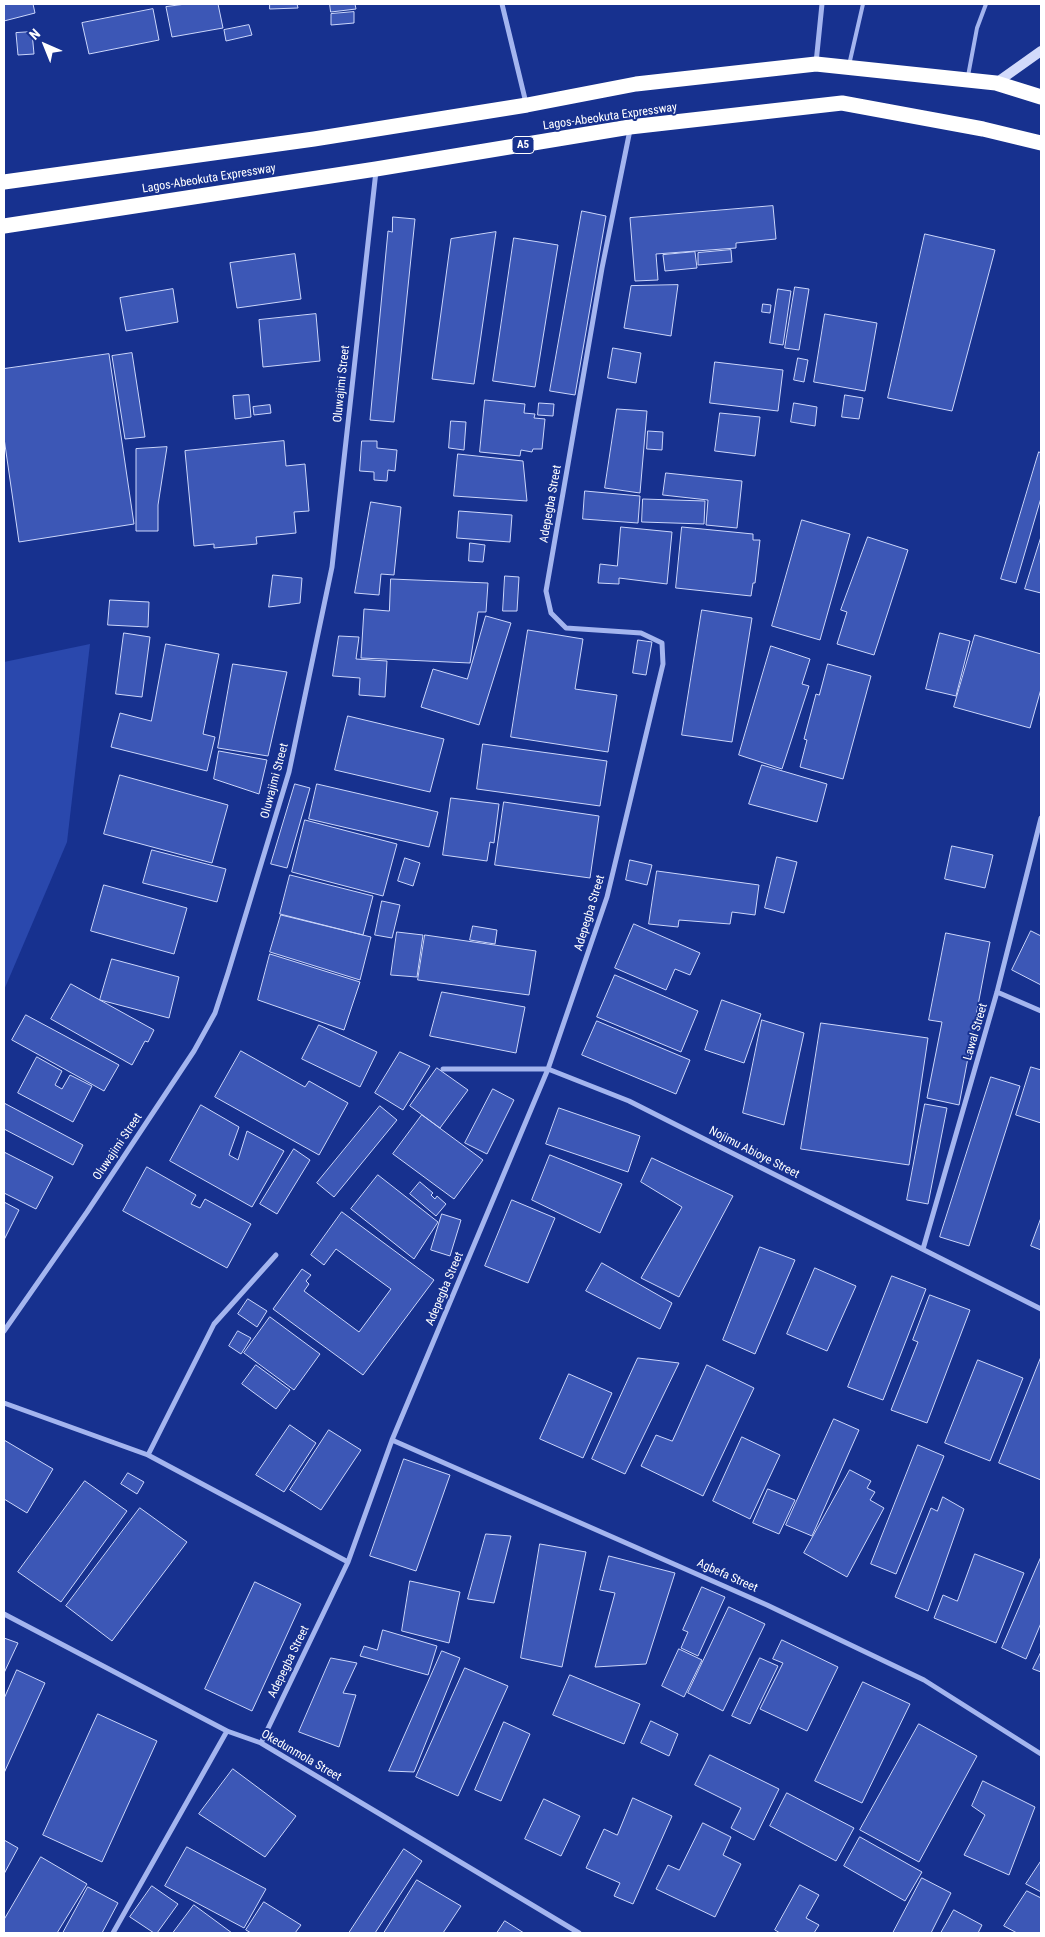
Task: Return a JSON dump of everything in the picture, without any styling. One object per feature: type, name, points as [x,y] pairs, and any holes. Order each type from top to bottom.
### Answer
[{"type":"highway","name":"Lagos-Abeokuta Expressway","points":[[4,182],[314,139],[527,106],[636,84],[816,64],[996,84],[1041,97]]},
{"type":"highway","name":"Lagos-Abeokuta Expressway","points":[[4,226],[376,169],[630,127],[842,103],[983,129],[1041,143]]},
{"type":"main road","points":[[996,84],[1041,51]]},
{"type":"street","points":[[502,4],[527,106]]},
{"type":"street","points":[[816,64],[822,4]]},
{"type":"street","name":"Adepegba Street","points":[[261,1743],[348,1562],[392,1440],[548,1069],[607,897],[663,664],[662,643],[641,633],[566,628],[551,614],[546,591],[602,268],[630,127]]},
{"type":"street","name":"Oluwajimi Street","points":[[4,1331],[194,1051],[215,1013],[228,974],[289,772],[332,567],[376,169]]},
{"type":"street","name":"Lawal Street","points":[[923,1249],[997,992],[1041,818]]},
{"type":"street","points":[[997,992],[1041,1011]]},
{"type":"street","name":"Nojimu Abioye Street","points":[[443,1069],[548,1069],[629,1101],[1041,1309]]},
{"type":"street","points":[[148,1455],[214,1324],[276,1255]]},
{"type":"street","points":[[4,1403],[148,1455],[348,1562]]},
{"type":"street","name":"Agbefa Street","points":[[392,1440],[767,1605],[924,1680],[1041,1754]]},
{"type":"street","name":"Okedunmola Street","points":[[4,1614],[228,1732],[261,1743],[579,1933]]},
{"type":"street","points":[[113,1933],[228,1732]]},
{"type":"lane","points":[[849,68],[863,4]]},
{"type":"lane","points":[[967,80],[977,28],[986,4]]},
{"type":"shaded area","points":[[90,644],[67,842],[4,990],[4,662]]},
{"type":"building","points":[[4,4],[33,4],[35,13],[4,21]]},
{"type":"building","points":[[186,4],[218,4],[223,28],[172,37],[166,7]]},
{"type":"building","points":[[270,4],[297,4],[298,8],[270,9]]},
{"type":"building","points":[[330,4],[355,4],[356,9],[331,12]]},
{"type":"building","points":[[153,9],[159,40],[89,54],[82,23]]},
{"type":"building","points":[[354,12],[354,23],[331,25],[331,14]]},
{"type":"building","points":[[249,25],[252,35],[226,41],[224,30]]},
{"type":"building","points":[[32,32],[34,54],[18,55],[16,33]]},
{"type":"building","points":[[773,206],[776,239],[736,243],[736,248],[656,254],[658,280],[635,281],[630,218]]},
{"type":"building","points":[[582,211],[606,216],[575,395],[550,391]]},
{"type":"building","points":[[393,217],[415,219],[394,422],[370,420],[388,231],[392,232]]},
{"type":"building","points":[[496,232],[474,384],[432,379],[451,239]]},
{"type":"building","points":[[925,234],[995,250],[952,411],[888,398]]},
{"type":"building","points":[[514,238],[558,245],[535,387],[493,381]]},
{"type":"building","points":[[731,250],[732,262],[698,265],[698,253]]},
{"type":"building","points":[[695,252],[697,268],[665,271],[663,255]]},
{"type":"building","points":[[295,254],[301,299],[237,308],[230,263]]},
{"type":"building","points":[[678,285],[671,336],[624,328],[631,286]]},
{"type":"building","points":[[795,287],[809,289],[799,350],[785,348]]},
{"type":"building","points":[[173,289],[178,322],[126,331],[120,298]]},
{"type":"building","points":[[778,289],[791,291],[783,345],[770,343]]},
{"type":"building","points":[[763,304],[771,305],[770,313],[762,312]]},
{"type":"building","points":[[316,314],[320,361],[263,367],[259,320]]},
{"type":"building","points":[[825,314],[877,323],[865,391],[814,382]]},
{"type":"building","points":[[613,348],[641,353],[636,383],[608,378]]},
{"type":"building","points":[[132,353],[145,437],[125,439],[112,356]]},
{"type":"building","points":[[109,354],[134,524],[19,542],[4,438],[4,369]]},
{"type":"building","points":[[798,358],[808,360],[804,382],[794,380]]},
{"type":"building","points":[[715,362],[783,370],[778,411],[710,403]]},
{"type":"building","points":[[249,395],[251,417],[235,419],[233,396]]},
{"type":"building","points":[[845,395],[863,398],[859,419],[842,417]]},
{"type":"building","points":[[485,400],[525,404],[524,413],[535,414],[534,418],[545,419],[542,449],[533,449],[532,452],[521,450],[520,456],[480,452]]},
{"type":"building","points":[[539,403],[554,404],[553,416],[538,415]]},
{"type":"building","points":[[794,403],[817,407],[815,426],[791,422]]},
{"type":"building","points":[[270,405],[271,413],[254,415],[253,407]]},
{"type":"building","points":[[617,409],[647,411],[640,493],[605,488]]},
{"type":"building","points":[[720,413],[760,417],[755,456],[715,451]]},
{"type":"building","points":[[451,421],[466,422],[464,450],[449,448]]},
{"type":"building","points":[[648,431],[663,432],[662,450],[647,449]]},
{"type":"building","points":[[284,441],[286,466],[305,464],[309,511],[294,512],[296,533],[256,537],[257,544],[214,548],[214,544],[194,546],[185,451]]},
{"type":"building","points":[[362,441],[377,441],[377,448],[397,450],[395,471],[388,470],[387,481],[374,480],[374,472],[360,471]]},
{"type":"building","points":[[167,447],[158,505],[158,531],[136,531],[136,449]]},
{"type":"building","points":[[1039,452],[1041,453],[1041,498],[1016,583],[1001,579]]},
{"type":"building","points":[[458,454],[523,461],[527,501],[454,496]]},
{"type":"building","points":[[666,473],[742,481],[737,528],[706,525],[708,500],[663,495]]},
{"type":"building","points":[[585,491],[640,496],[638,523],[583,519]]},
{"type":"building","points":[[643,499],[705,501],[704,524],[642,522]]},
{"type":"building","points":[[371,502],[401,507],[394,575],[381,574],[379,595],[355,593]]},
{"type":"building","points":[[459,511],[512,515],[510,542],[457,538]]},
{"type":"building","points":[[802,520],[850,534],[820,640],[772,626]]},
{"type":"building","points":[[621,527],[672,532],[667,584],[619,578],[619,584],[598,583],[600,564],[617,566]]},
{"type":"building","points":[[682,527],[753,534],[753,540],[760,540],[755,583],[753,583],[751,596],[676,588]]},
{"type":"building","points":[[868,537],[908,550],[874,655],[837,644],[847,612],[841,610]]},
{"type":"building","points":[[1041,537],[1041,593],[1025,589]]},
{"type":"building","points":[[470,543],[485,545],[483,562],[469,561]]},
{"type":"building","points":[[273,575],[302,578],[300,603],[269,607]]},
{"type":"building","points":[[505,576],[519,577],[517,611],[503,611]]},
{"type":"building","points":[[391,579],[488,583],[486,612],[478,612],[470,663],[361,658],[364,609],[389,611]]},
{"type":"building","points":[[110,600],[149,602],[148,627],[108,625]]},
{"type":"building","points":[[702,610],[752,618],[732,742],[682,735]]},
{"type":"building","points":[[486,616],[511,623],[479,725],[421,707],[433,669],[467,679]]},
{"type":"building","points":[[528,630],[583,639],[575,689],[617,695],[608,752],[511,737]]},
{"type":"building","points":[[124,633],[150,637],[142,697],[116,694]]},
{"type":"building","points":[[940,633],[970,641],[956,696],[926,689]]},
{"type":"building","points":[[975,635],[1041,654],[1041,689],[1030,728],[954,707]]},
{"type":"building","points":[[339,636],[359,637],[356,659],[387,661],[385,697],[359,695],[360,678],[333,676]]},
{"type":"building","points":[[638,640],[652,642],[646,675],[633,673]]},
{"type":"building","points":[[166,644],[219,654],[203,734],[215,737],[207,771],[111,747],[120,713],[151,721]]},
{"type":"building","points":[[771,646],[810,659],[802,684],[809,686],[782,769],[739,755]]},
{"type":"building","points":[[233,664],[287,672],[268,756],[218,748]]},
{"type":"building","points":[[828,664],[871,676],[843,779],[800,767],[807,740],[804,739],[816,694],[819,695]]},
{"type":"building","points":[[348,716],[444,739],[430,792],[335,770]]},
{"type":"building","points":[[483,744],[607,761],[600,806],[477,789]]},
{"type":"building","points":[[219,751],[267,760],[259,794],[214,779]]},
{"type":"building","points":[[762,765],[827,784],[817,822],[749,804]]},
{"type":"building","points":[[120,775],[228,805],[212,863],[104,834]]},
{"type":"building","points":[[295,784],[310,788],[287,868],[271,864]]},
{"type":"building","points":[[317,784],[438,812],[429,847],[309,819]]},
{"type":"building","points":[[451,798],[499,804],[494,843],[490,842],[487,861],[443,855]]},
{"type":"building","points":[[504,802],[599,816],[590,878],[495,865]]},
{"type":"building","points":[[305,820],[397,844],[383,896],[292,872]]},
{"type":"building","points":[[952,846],[993,855],[985,888],[945,879]]},
{"type":"building","points":[[152,850],[226,869],[217,902],[143,883]]},
{"type":"building","points":[[777,857],[797,862],[784,913],[765,908]]},
{"type":"building","points":[[405,858],[420,863],[413,886],[398,881]]},
{"type":"building","points":[[630,860],[652,865],[647,885],[626,880]]},
{"type":"building","points":[[657,871],[759,885],[755,915],[732,912],[730,924],[679,920],[678,927],[649,924]]},
{"type":"building","points":[[290,875],[373,896],[363,935],[280,914]]},
{"type":"building","points":[[104,885],[187,908],[174,954],[91,931]]},
{"type":"building","points":[[382,901],[400,905],[392,938],[375,935]]},
{"type":"building","points":[[281,915],[371,937],[360,980],[270,952]]},
{"type":"building","points":[[634,924],[700,953],[690,975],[675,969],[666,990],[615,968]]},
{"type":"building","points":[[473,926],[497,930],[495,944],[470,940]]},
{"type":"building","points":[[1031,931],[1041,936],[1041,985],[1012,970]]},
{"type":"building","points":[[397,932],[423,935],[417,977],[391,975]]},
{"type":"building","points":[[946,933],[990,942],[959,1105],[927,1098],[942,1022],[929,1020]]},
{"type":"building","points":[[425,935],[536,951],[529,995],[418,980]]},
{"type":"building","points":[[270,954],[360,982],[344,1030],[258,1000]]},
{"type":"building","points":[[112,959],[179,977],[169,1018],[100,1000]]},
{"type":"building","points":[[615,975],[698,1011],[681,1052],[597,1017]]},
{"type":"building","points":[[71,984],[154,1030],[148,1042],[145,1041],[132,1065],[51,1019]]},
{"type":"building","points":[[442,992],[525,1007],[516,1053],[430,1036]]},
{"type":"building","points":[[722,1000],[761,1014],[744,1063],[705,1050]]},
{"type":"building","points":[[26,1015],[119,1065],[104,1091],[12,1040]]},
{"type":"building","points":[[762,1020],[804,1033],[784,1125],[743,1113]]},
{"type":"building","points":[[597,1021],[690,1060],[676,1094],[582,1055]]},
{"type":"building","points":[[821,1023],[928,1038],[909,1165],[801,1149]]},
{"type":"building","points":[[319,1025],[377,1052],[360,1087],[302,1059]]},
{"type":"building","points":[[241,1051],[305,1087],[309,1081],[348,1103],[319,1155],[215,1097]]},
{"type":"building","points":[[400,1052],[430,1066],[403,1110],[375,1093]]},
{"type":"building","points":[[37,1057],[62,1071],[55,1085],[62,1089],[70,1075],[92,1086],[73,1122],[18,1093]]},
{"type":"building","points":[[1031,1067],[1041,1070],[1041,1123],[1016,1115]]},
{"type":"building","points":[[437,1068],[468,1090],[440,1128],[410,1106]]},
{"type":"building","points":[[991,1077],[1020,1086],[969,1246],[940,1237]]},
{"type":"building","points":[[493,1089],[514,1100],[487,1154],[465,1143]]},
{"type":"building","points":[[4,1103],[83,1145],[73,1165],[4,1129]]},
{"type":"building","points":[[925,1104],[947,1108],[928,1204],[907,1200]]},
{"type":"building","points":[[201,1105],[239,1127],[229,1155],[238,1160],[247,1131],[284,1151],[252,1207],[170,1161]]},
{"type":"building","points":[[380,1106],[397,1120],[334,1197],[317,1183]]},
{"type":"building","points":[[559,1108],[640,1136],[628,1172],[546,1144]]},
{"type":"building","points":[[422,1115],[483,1160],[454,1199],[393,1154]]},
{"type":"building","points":[[294,1149],[310,1160],[277,1214],[260,1204]]},
{"type":"building","points":[[4,1152],[53,1177],[36,1209],[4,1193]]},
{"type":"building","points":[[550,1155],[622,1184],[600,1233],[532,1200]]},
{"type":"building","points":[[652,1158],[733,1196],[679,1297],[641,1278],[682,1207],[641,1182]]},
{"type":"building","points":[[147,1167],[196,1195],[191,1204],[200,1208],[205,1199],[251,1224],[227,1268],[123,1211]]},
{"type":"building","points":[[378,1175],[438,1222],[414,1259],[351,1209]]},
{"type":"building","points":[[420,1182],[433,1193],[431,1195],[435,1199],[437,1196],[446,1204],[436,1216],[410,1194]]},
{"type":"building","points":[[512,1200],[555,1218],[528,1283],[485,1266]]},
{"type":"building","points":[[4,1202],[19,1210],[4,1240]]},
{"type":"building","points":[[342,1212],[434,1280],[363,1375],[273,1309],[302,1269],[311,1275],[306,1281],[309,1284],[304,1291],[359,1332],[391,1289],[336,1249],[324,1265],[311,1255]]},
{"type":"building","points":[[442,1214],[461,1220],[450,1256],[431,1250]]},
{"type":"building","points":[[1041,1218],[1041,1250],[1031,1246]]},
{"type":"building","points":[[760,1247],[795,1260],[755,1354],[723,1340]]},
{"type":"building","points":[[602,1263],[672,1303],[660,1329],[586,1291]]},
{"type":"building","points":[[815,1268],[856,1286],[827,1351],[787,1334]]},
{"type":"building","points":[[892,1276],[926,1289],[883,1400],[848,1387]]},
{"type":"building","points":[[930,1295],[970,1310],[927,1423],[891,1410],[918,1342],[913,1340]]},
{"type":"building","points":[[248,1299],[267,1311],[257,1327],[238,1314]]},
{"type":"building","points":[[270,1317],[320,1354],[294,1390],[244,1353]]},
{"type":"building","points":[[238,1331],[251,1338],[241,1354],[229,1346]]},
{"type":"building","points":[[1041,1357],[1041,1480],[999,1463]]},
{"type":"building","points":[[638,1358],[679,1363],[625,1474],[592,1459]]},
{"type":"building","points":[[978,1360],[1023,1378],[990,1461],[945,1443]]},
{"type":"building","points":[[256,1365],[290,1390],[276,1409],[242,1384]]},
{"type":"building","points":[[707,1365],[754,1388],[703,1496],[641,1466],[656,1435],[672,1441]]},
{"type":"building","points":[[569,1374],[612,1393],[583,1458],[540,1439]]},
{"type":"building","points":[[834,1419],[859,1430],[812,1536],[786,1525]]},
{"type":"building","points":[[290,1425],[316,1443],[284,1492],[256,1475]]},
{"type":"building","points":[[329,1430],[361,1450],[321,1510],[290,1490]]},
{"type":"building","points":[[742,1437],[780,1455],[750,1519],[713,1501]]},
{"type":"building","points":[[4,1440],[53,1469],[27,1513],[4,1499]]},
{"type":"building","points":[[918,1445],[944,1456],[896,1574],[871,1564]]},
{"type":"building","points":[[404,1459],[450,1475],[416,1571],[370,1556]]},
{"type":"building","points":[[850,1470],[871,1481],[867,1488],[875,1492],[870,1500],[884,1508],[847,1577],[804,1553]]},
{"type":"building","points":[[128,1473],[144,1482],[137,1494],[121,1484]]},
{"type":"building","points":[[85,1481],[127,1511],[61,1602],[18,1572]]},
{"type":"building","points":[[768,1489],[795,1500],[779,1534],[753,1523]]},
{"type":"building","points":[[943,1497],[964,1509],[928,1611],[895,1597],[931,1508],[937,1511]]},
{"type":"building","points":[[140,1508],[187,1542],[112,1641],[66,1606]]},
{"type":"building","points":[[486,1534],[511,1536],[494,1603],[468,1599]]},
{"type":"building","points":[[540,1544],[586,1552],[562,1667],[521,1658]]},
{"type":"building","points":[[975,1554],[1024,1573],[996,1643],[934,1618],[943,1595],[957,1601]]},
{"type":"building","points":[[609,1556],[675,1573],[646,1664],[595,1667],[615,1593],[600,1590]]},
{"type":"building","points":[[1041,1557],[1041,1623],[1026,1659],[1002,1648]]},
{"type":"building","points":[[410,1581],[460,1592],[449,1643],[402,1631]]},
{"type":"building","points":[[255,1582],[301,1604],[252,1711],[205,1689]]},
{"type":"building","points":[[702,1587],[725,1597],[698,1656],[681,1648],[688,1632],[683,1630]]},
{"type":"building","points":[[729,1607],[765,1624],[723,1711],[688,1693]]},
{"type":"building","points":[[383,1630],[437,1646],[428,1675],[360,1656],[364,1646],[377,1650]]},
{"type":"building","points":[[4,1638],[18,1643],[4,1673]]},
{"type":"building","points":[[782,1640],[838,1667],[807,1731],[760,1709],[783,1663],[773,1659]]},
{"type":"building","points":[[679,1649],[702,1660],[684,1697],[662,1686]]},
{"type":"building","points":[[442,1651],[460,1658],[414,1772],[389,1771]]},
{"type":"building","points":[[1041,1652],[1041,1672],[1033,1669]]},
{"type":"building","points":[[331,1658],[357,1663],[343,1693],[356,1695],[339,1747],[299,1732]]},
{"type":"building","points":[[760,1658],[778,1666],[750,1724],[732,1716]]},
{"type":"building","points":[[465,1668],[508,1686],[458,1796],[416,1777]]},
{"type":"building","points":[[17,1670],[45,1683],[4,1773],[4,1699]]},
{"type":"building","points":[[570,1675],[640,1704],[624,1744],[553,1715]]},
{"type":"building","points":[[863,1682],[910,1704],[862,1803],[815,1781]]},
{"type":"building","points":[[98,1714],[157,1741],[102,1862],[43,1835]]},
{"type":"building","points":[[651,1721],[678,1734],[669,1756],[641,1743]]},
{"type":"building","points":[[504,1722],[530,1734],[501,1801],[475,1790]]},
{"type":"building","points":[[919,1724],[977,1756],[919,1862],[860,1830]]},
{"type":"building","points":[[710,1755],[779,1789],[754,1840],[731,1828],[741,1808],[695,1785]]},
{"type":"building","points":[[233,1769],[296,1816],[265,1857],[199,1814]]},
{"type":"building","points":[[983,1781],[1035,1807],[1009,1875],[964,1855],[985,1815],[972,1806]]},
{"type":"building","points":[[787,1793],[854,1828],[836,1861],[770,1826]]},
{"type":"building","points":[[633,1798],[672,1816],[633,1904],[614,1896],[620,1883],[586,1868],[604,1829],[617,1835]]},
{"type":"building","points":[[544,1799],[580,1816],[561,1856],[525,1839]]},
{"type":"building","points":[[703,1823],[731,1837],[723,1855],[741,1864],[715,1917],[656,1889],[668,1865],[679,1870]]},
{"type":"building","points":[[860,1837],[922,1872],[905,1901],[844,1866]]},
{"type":"building","points":[[4,1840],[18,1848],[4,1874]]},
{"type":"building","points":[[187,1847],[266,1889],[244,1928],[165,1886]]},
{"type":"building","points":[[404,1849],[422,1861],[375,1933],[349,1933]]},
{"type":"building","points":[[41,1857],[87,1884],[57,1933],[4,1933],[4,1920]]},
{"type":"building","points":[[1041,1861],[1041,1892],[1026,1884]]},
{"type":"building","points":[[922,1878],[951,1893],[931,1933],[893,1933]]},
{"type":"building","points":[[417,1880],[461,1906],[443,1933],[384,1933]]},
{"type":"building","points":[[800,1885],[819,1895],[806,1918],[819,1925],[814,1933],[780,1933],[775,1930]]},
{"type":"building","points":[[152,1886],[178,1904],[157,1933],[154,1933],[130,1917]]},
{"type":"building","points":[[88,1887],[118,1903],[102,1933],[63,1933]]},
{"type":"building","points":[[1027,1891],[1041,1898],[1041,1933],[1017,1933],[1004,1926]]},
{"type":"building","points":[[264,1902],[301,1925],[295,1933],[251,1933],[246,1930]]},
{"type":"building","points":[[194,1905],[232,1933],[173,1933]]},
{"type":"building","points":[[954,1910],[982,1925],[978,1933],[941,1933]]},
{"type":"building","points":[[505,1921],[524,1933],[497,1933]]}]
